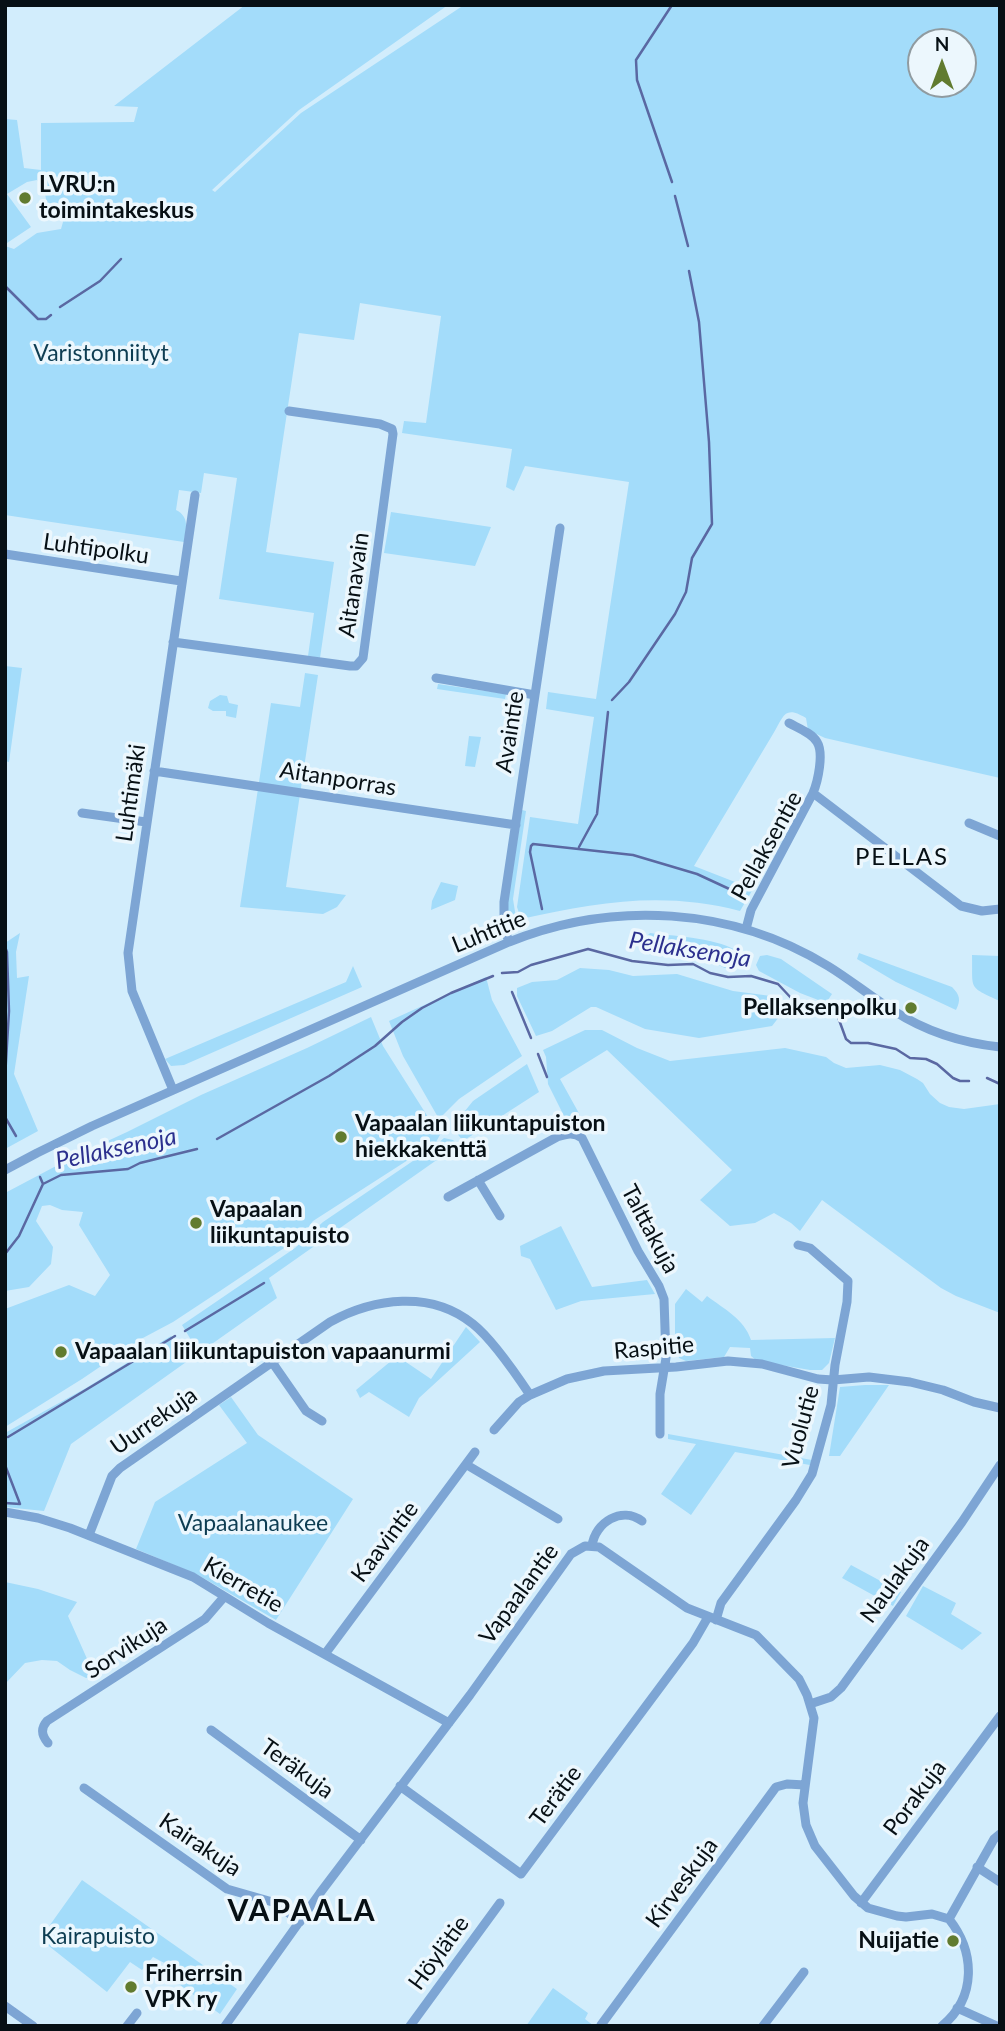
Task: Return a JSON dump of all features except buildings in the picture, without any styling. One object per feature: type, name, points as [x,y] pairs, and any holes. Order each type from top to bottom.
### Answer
[{"type":"street","name":"Aitanavain","points":[[173,642],[350,666],[356,666],[363,658],[392,429],[380,424],[289,411]]},
{"type":"street","name":"Luhtimäki","points":[[173,1090],[136,1002],[129,974],[128,953],[195,495]]},
{"type":"street","name":"Avaintie","points":[[509,942],[504,927],[504,902],[560,528]]},
{"type":"street","name":"Luhtipolku","points":[[5,554],[181,581]]},
{"type":"street","points":[[436,678],[535,695]]},
{"type":"street","points":[[789,723],[818,742],[818,777],[813,793]]},
{"type":"street","name":"Aitanporras","points":[[154,771],[516,825]]},
{"type":"street","name":"Pellaksentie","points":[[746,929],[751,910],[813,793],[961,906],[982,911],[1000,909]]},
{"type":"street","points":[[82,813],[146,822]]},
{"type":"street","points":[[969,823],[1000,836]]},
{"type":"street","name":"Luhtitie","points":[[5,1170],[92,1126],[509,942],[560,925],[611,916],[683,916],[746,929],[805,953],[912,1021],[957,1038],[1000,1046]]},
{"type":"street","name":"Talttakuja","points":[[448,1196],[557,1137],[570,1133],[582,1138],[664,1299],[666,1367]]},
{"type":"street","points":[[478,1180],[500,1216]]},
{"type":"street","name":"Vuolutie","points":[[712,1619],[721,1602],[812,1474],[831,1405],[848,1281],[810,1248],[797,1245]]},
{"type":"street","name":"Uurrekuja","points":[[89,1535],[115,1472],[330,1322],[350,1312],[392,1301],[448,1309],[472,1323],[486,1336],[530,1395]]},
{"type":"street","name":"Raspitie","points":[[494,1430],[519,1402],[530,1395],[589,1373],[741,1361],[833,1380],[869,1377],[910,1382],[1000,1408]]},
{"type":"street","points":[[272,1362],[306,1410],[322,1421]]},
{"type":"street","points":[[660,1434],[660,1394],[666,1367]]},
{"type":"street","name":"Kaavintie","points":[[325,1654],[475,1452]]},
{"type":"street","points":[[467,1465],[558,1519]]},
{"type":"street","name":"Naulakuja","points":[[810,1704],[831,1697],[841,1688],[962,1522],[1000,1465]]},
{"type":"street","name":"Kierretie","points":[[5,1512],[38,1518],[89,1535],[193,1577],[449,1723]]},
{"type":"street","points":[[592,1546],[597,1529],[611,1520],[627,1514],[642,1521]]},
{"type":"street","name":"Vapaalantie","points":[[225,2026],[571,1554],[580,1548],[592,1546],[598,1547],[684,1607],[756,1635],[799,1679],[814,1718],[804,1815],[811,1837],[832,1870],[868,1908],[906,1917],[932,1914],[949,1919]]},
{"type":"street","name":"Sorvikuja","points":[[48,1743],[42,1733],[47,1721],[205,1619],[224,1597]]},
{"type":"street","name":"Terätie","points":[[400,1786],[521,1874],[712,1619]]},
{"type":"street","name":"Porakuja","points":[[861,1903],[1000,1716]]},
{"type":"street","name":"Teräkuja","points":[[211,1730],[361,1840]]},
{"type":"street","name":"Kirveskuja","points":[[601,2025],[776,1787],[787,1784],[805,1785]]},
{"type":"street","name":"Kairakuja","points":[[84,1788],[227,1889],[276,1903],[300,1922]]},
{"type":"street","points":[[946,2024],[965,1993],[969,1964],[962,1939],[949,1919],[977,1867],[1000,1834]]},
{"type":"street","points":[[977,1867],[1000,1882]]},
{"type":"street","name":"Höylätie","points":[[410,2026],[500,1903]]},
{"type":"street","points":[[763,2026],[804,1972]]},
{"type":"street","points":[[5,2006],[33,2026]]},
{"type":"street","points":[[957,2008],[997,2026]]},
{"type":"street","points":[[127,2026],[137,2013]]},
{"type":"green space","name":"Varistonniityt","points":[[245,5],[448,5],[299,110],[212,190],[215,192],[301,113],[464,5],[1000,5],[1000,778],[825,738],[808,730],[806,718],[793,712],[785,714],[694,866],[753,889],[740,911],[684,901],[657,900],[604,904],[521,919],[517,907],[530,817],[578,824],[594,717],[546,709],[548,692],[596,699],[629,482],[525,466],[514,491],[506,487],[512,449],[402,433],[404,421],[426,423],[441,316],[360,303],[354,340],[299,333],[266,552],[334,562],[320,658],[308,656],[314,613],[219,599],[237,478],[204,473],[201,493],[179,490],[176,510],[185,520],[184,542],[5,515],[5,246],[14,249],[37,233],[61,229],[63,222],[58,212],[47,206],[45,193],[37,180],[27,182],[7,194],[31,227],[5,242],[5,119],[17,120],[24,168],[41,170],[41,123],[134,122],[138,107],[114,106]]},
{"type":"green space","points":[[391,512],[491,527],[475,566],[384,553]]},
{"type":"green space","points":[[5,666],[22,668],[9,762],[5,761]]},
{"type":"green space","points":[[305,673],[318,675],[286,887],[346,895],[337,907],[323,914],[240,907],[271,703],[300,707]]},
{"type":"green space","points":[[438,684],[506,694],[505,699],[437,689]]},
{"type":"green space","points":[[220,695],[227,696],[229,703],[238,705],[236,718],[226,716],[226,711],[213,711],[208,708],[210,701]]},
{"type":"green space","points":[[469,736],[481,737],[475,767],[465,766]]},
{"type":"green space","points":[[522,810],[526,811],[513,899],[516,918],[514,922],[508,923],[508,901]]},
{"type":"green space","points":[[441,882],[458,886],[455,900],[431,910],[432,901]]},
{"type":"green space","points":[[20,933],[16,952],[17,978],[29,976],[14,1074],[38,1131],[5,1149],[5,943]]},
{"type":"green space","points":[[650,933],[710,941],[743,954],[741,961],[729,970],[696,954],[677,959],[643,953],[640,943]]},
{"type":"green space","points":[[859,953],[952,987],[959,998],[956,1010],[896,982],[857,959]]},
{"type":"green space","points":[[972,955],[1000,956],[1000,1001],[974,986]]},
{"type":"green space","points":[[760,956],[781,959],[832,994],[826,1003],[800,993],[759,971],[756,965]]},
{"type":"green space","points":[[353,966],[362,987],[184,1065],[171,1066],[165,1059],[346,982]]},
{"type":"green space","points":[[580,968],[609,970],[633,976],[677,974],[733,991],[771,996],[783,1012],[772,1026],[699,1038],[645,1029],[591,1007],[552,1031],[536,1036],[517,996],[517,988],[532,982],[557,980]]},
{"type":"green space","points":[[486,977],[492,1000],[522,1056],[459,1099],[439,1119],[403,1056],[389,1021]]},
{"type":"green space","name":"Vapaalan liikuntapuisto","points":[[371,1017],[383,1046],[433,1125],[441,1133],[436,1142],[313,1221],[302,1236],[220,1291],[5,1427],[5,1309],[69,1285],[95,1296],[110,1275],[79,1225],[83,1212],[62,1210],[50,1205],[42,1206],[36,1221],[53,1247],[51,1264],[29,1287],[5,1291],[5,1193],[201,1095]]},
{"type":"green space","points":[[585,1030],[602,1030],[670,1061],[785,1048],[826,1057],[846,1068],[880,1065],[900,1070],[923,1083],[930,1094],[949,1107],[964,1109],[1000,1104],[1000,1313],[941,1288],[822,1200],[800,1231],[774,1213],[755,1223],[730,1226],[700,1200],[732,1170],[607,1050],[560,1079],[581,1117],[568,1124],[548,1084],[543,1050]]},
{"type":"green space","points":[[527,1064],[539,1092],[463,1141],[452,1127],[473,1101]]},
{"type":"green space","points":[[444,1138],[453,1140],[458,1145],[269,1278],[277,1298],[199,1353],[182,1325],[295,1248],[323,1222]]},
{"type":"green space","points":[[561,1226],[592,1287],[647,1280],[655,1294],[581,1301],[556,1310],[530,1259],[521,1256],[520,1246]]},
{"type":"green space","points":[[686,1289],[702,1302],[707,1296],[727,1310],[744,1326],[751,1340],[835,1338],[829,1363],[822,1370],[810,1370],[757,1361],[751,1356],[750,1348],[730,1347],[724,1357],[686,1361],[679,1358],[675,1340],[675,1304]]},
{"type":"green space","points":[[466,1327],[480,1342],[419,1398],[409,1417],[369,1392],[360,1398],[356,1390],[397,1356],[431,1379]]},
{"type":"green space","points":[[171,1336],[189,1360],[71,1444],[44,1511],[5,1507],[5,1433]]},
{"type":"green space","points":[[889,1385],[840,1456],[829,1456],[840,1387]]},
{"type":"green space","name":"Vapaalanaukee","points":[[231,1397],[258,1435],[353,1499],[276,1620],[198,1575],[136,1549],[155,1502],[247,1443],[219,1405]]},
{"type":"green space","points":[[668,1434],[812,1460],[810,1465],[735,1452],[691,1515],[661,1494],[696,1444],[668,1439]]},
{"type":"green space","points":[[851,1565],[901,1592],[893,1606],[842,1578]]},
{"type":"green space","points":[[5,1582],[77,1602],[68,1616],[88,1661],[97,1665],[101,1671],[98,1676],[86,1678],[57,1661],[42,1660],[25,1663],[5,1684]]},
{"type":"green space","points":[[923,1586],[956,1603],[951,1614],[982,1633],[962,1650],[906,1616]]},
{"type":"green space","name":"Kairapuisto","points":[[82,1880],[237,1989],[220,2014],[169,1977],[174,1968],[153,1957],[142,1970],[130,1962],[107,1992],[40,1939]]},
{"type":"green space","points":[[553,1988],[588,2013],[585,2019],[594,2026],[526,2026]]},
{"type":"waterway","points":[[672,5],[636,60],[637,80],[672,182]]},
{"type":"waterway","points":[[675,196],[688,246]]},
{"type":"waterway","points":[[60,307],[100,281],[121,259]]},
{"type":"waterway","points":[[612,700],[629,682],[675,614],[686,592],[692,558],[712,524],[709,442],[699,322],[689,271]]},
{"type":"waterway","points":[[5,286],[38,319],[46,319],[51,315]]},
{"type":"waterway","points":[[579,847],[597,814],[608,712]]},
{"type":"waterway","points":[[542,909],[530,852],[533,844],[633,855],[697,874],[738,893]]},
{"type":"waterway","points":[[5,947],[9,1011],[5,1078]]},
{"type":"waterway","name":"Pellaksenoja","points":[[502,973],[518,972],[531,965],[588,949],[632,961],[668,965],[693,964],[710,973],[728,977],[751,976],[778,984],[792,999],[830,1008],[838,1017],[846,1039],[851,1043],[868,1043],[896,1049],[910,1058],[926,1059],[937,1064],[953,1078],[969,1081]]},
{"type":"waterway","name":"Pellaksenoja","points":[[217,1139],[329,1076],[375,1046],[422,1008],[493,976]]},
{"type":"waterway","points":[[512,992],[531,1038]]},
{"type":"waterway","points":[[538,1054],[547,1077]]},
{"type":"waterway","name":"Pellaksenoja","points":[[987,1078],[1000,1084]]},
{"type":"waterway","points":[[5,1117],[16,1136]]},
{"type":"waterway","name":"Pellaksenoja","points":[[43,1184],[61,1175],[128,1169],[140,1163],[197,1149]]},
{"type":"waterway","name":"Pellaksenoja","points":[[40,1177],[43,1184]]},
{"type":"waterway","points":[[5,1254],[19,1236],[43,1184]]},
{"type":"waterway","points":[[185,1331],[264,1283]]},
{"type":"waterway","points":[[8,1437],[175,1336]]},
{"type":"waterway","points":[[5,1465],[20,1504],[5,1503]]},
{"type":"place","name":"LVRU:n toimintakeskus","points":[[25,198]]},
{"type":"place","name":"Pellaksenpolku","points":[[911,1008]]},
{"type":"place","name":"Vapaalan liikuntapuiston hiekkakenttä","points":[[341,1137]]},
{"type":"place","name":"Vapaalan liikuntapuisto","points":[[196,1223]]},
{"type":"place","name":"Vapaalan liikuntapuiston vapaanurmi","points":[[61,1352]]},
{"type":"place","name":"Nuijatie","points":[[953,1941]]},
{"type":"place","name":"Friherrsin VPK ry","points":[[131,1987]]},
{"type":"district","name":"PELLAS","points":[[902,857]]},
{"type":"district","name":"VAPAALA","points":[[302,1911]]}]
